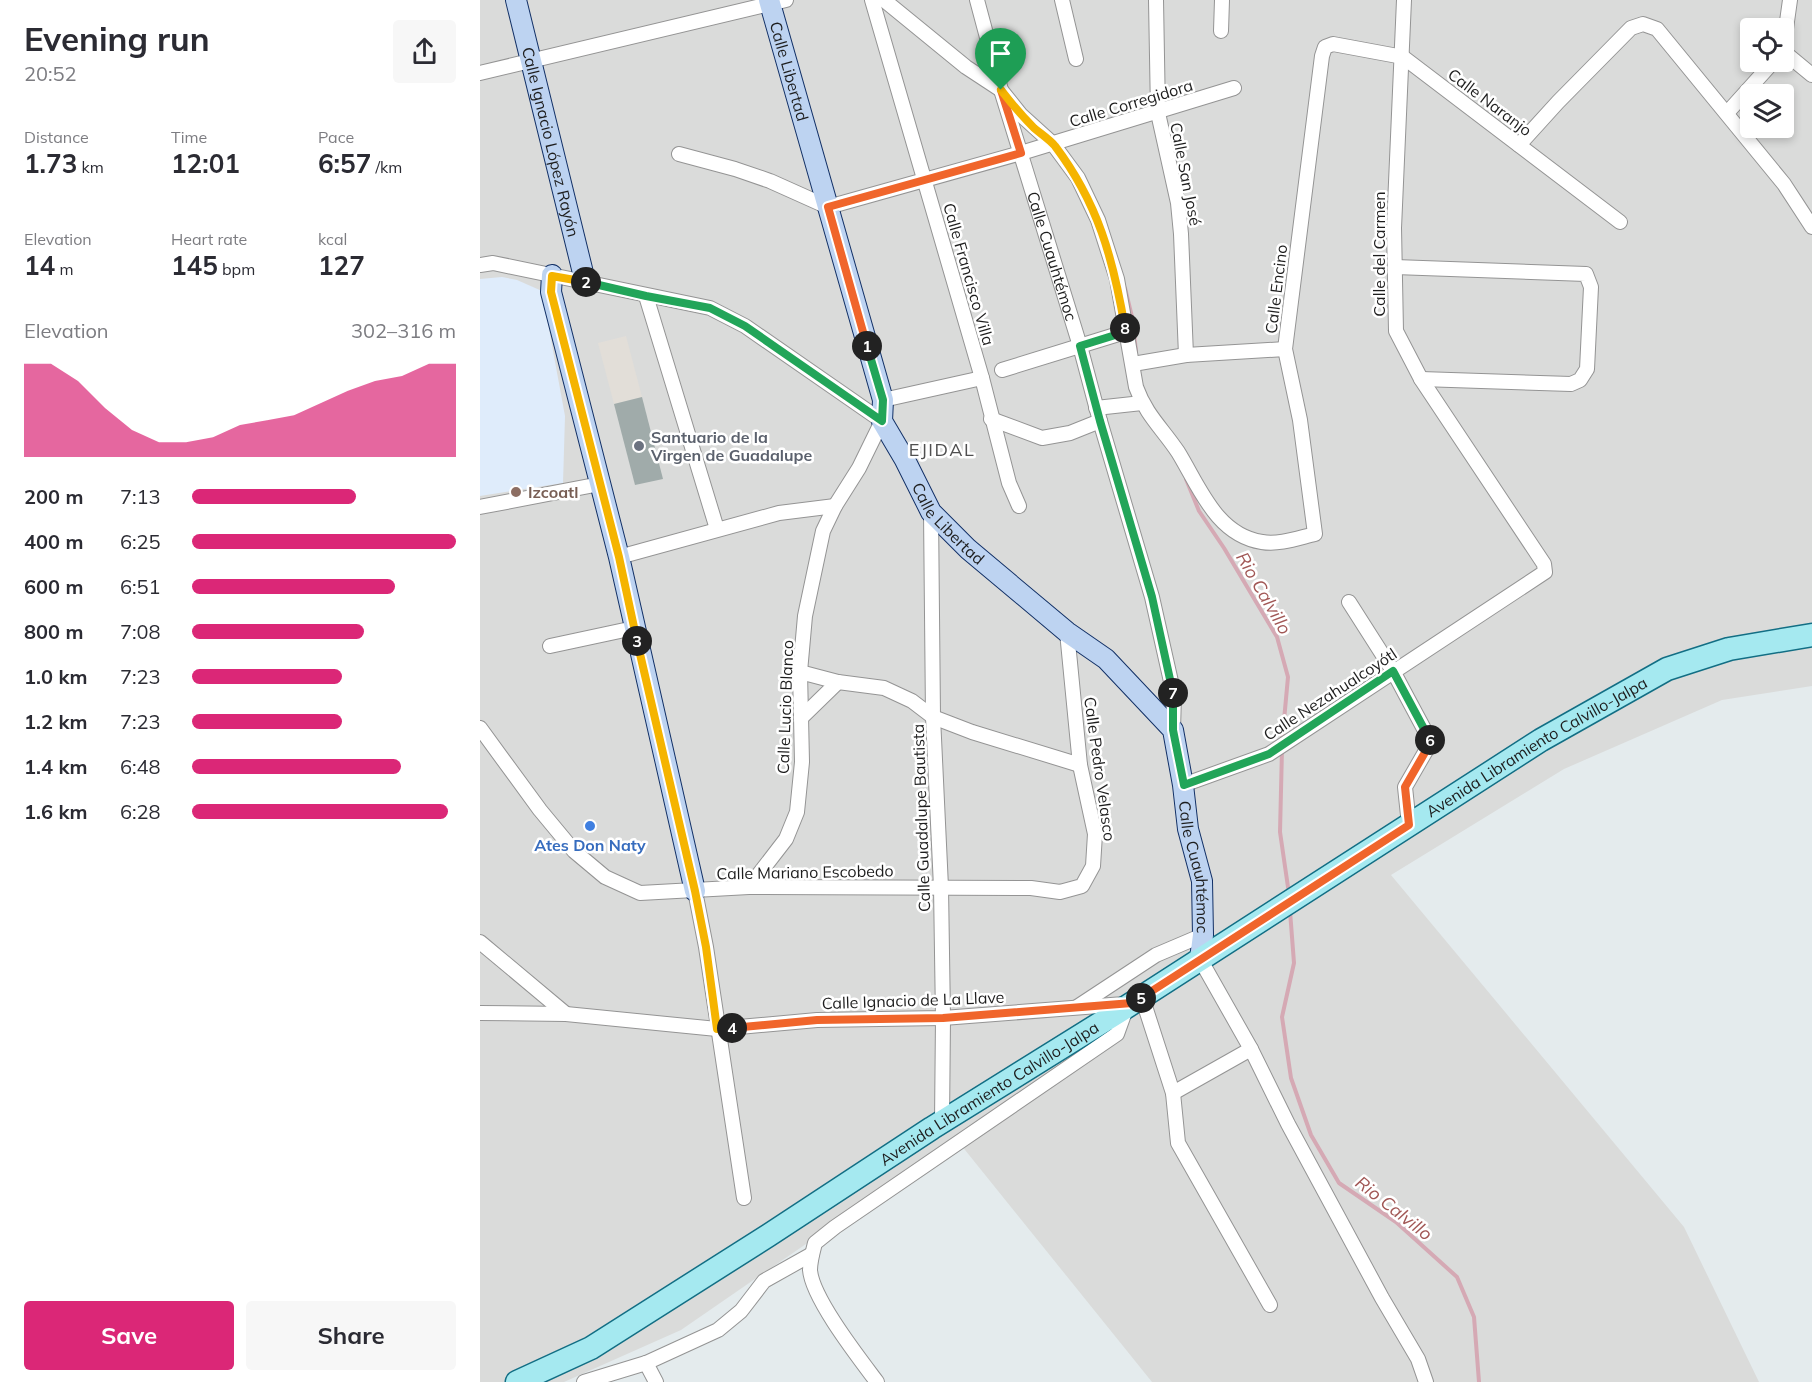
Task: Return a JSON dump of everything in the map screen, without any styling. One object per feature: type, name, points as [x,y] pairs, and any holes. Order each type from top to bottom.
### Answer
[{"type":"main road","name":"Avenida Libramiento Calvillo-Jalpa","points":[[517,1382],[591,1348],[1540,740],[1666,669],[1729,649],[1812,635]]},
{"type":"street","name":"Calle Ignacio López Rayón","points":[[516,0],[585,281]]},
{"type":"street","name":"Calle Francisco Villa","points":[[872,0],[982,378],[1009,483],[1019,506]]},
{"type":"street","points":[[884,0],[966,67],[1001,90],[1021,115],[1053,144],[1078,178],[1098,220],[1117,279],[1136,387],[1142,402],[1098,415],[1070,433],[1042,438],[991,419]]},
{"type":"street","name":"Calle Cuauhtémoc","points":[[977,0],[1001,90],[1080,346],[1152,597],[1174,695],[1173,730],[1184,785],[1188,829],[1202,881],[1203,935],[1200,959]]},
{"type":"street","points":[[1062,0],[1076,58]]},
{"type":"street","name":"Calle San José","points":[[1156,0],[1158,113],[1179,213],[1185,293],[1186,355]]},
{"type":"street","points":[[1221,31],[1222,0]]},
{"type":"street","name":"Calle del Carmen","points":[[1404,0],[1394,228],[1396,331],[1421,379],[1544,564],[1545,572]]},
{"type":"street","points":[[1787,18],[1790,0]]},
{"type":"street","points":[[480,73],[775,1]]},
{"type":"street","name":"Calle Libertad","points":[[775,1],[828,207],[883,400],[882,421],[931,512],[968,549],[1067,632],[1106,659],[1173,730]]},
{"type":"street","points":[[1519,145],[1557,102],[1631,28],[1643,24],[1657,29],[1727,113],[1784,183],[1812,227]]},
{"type":"street","name":"Calle Naranjo","points":[[1325,47],[1333,44],[1403,57],[1620,222]]},
{"type":"street","name":"Calle Encino","points":[[1142,402],[1154,422],[1173,445],[1209,505],[1231,529],[1243,537],[1263,543],[1282,542],[1316,534],[1300,420],[1285,349],[1325,47]]},
{"type":"street","points":[[1794,60],[1812,75]]},
{"type":"street","points":[[1727,113],[1764,72]]},
{"type":"street","name":"Calle Corregidora","points":[[828,207],[1053,144],[1234,88]]},
{"type":"street","points":[[679,154],[770,181],[828,207]]},
{"type":"street","points":[[480,265],[494,263],[710,308],[745,326],[882,421]]},
{"type":"street","points":[[1395,267],[1586,274],[1590,280],[1587,369],[1580,380],[1571,384],[1421,379]]},
{"type":"street","points":[[552,276],[551,292],[619,557],[695,891],[706,947],[744,1198]]},
{"type":"street","points":[[646,296],[717,529]]},
{"type":"street","points":[[1002,370],[1125,332]]},
{"type":"street","points":[[1133,364],[1186,355],[1285,349]]},
{"type":"street","points":[[883,400],[982,378]]},
{"type":"street","name":"Calle Lucio Blanco","points":[[749,887],[786,839],[797,812],[802,762],[800,672],[805,616],[823,531],[835,506],[859,468],[882,421]]},
{"type":"street","points":[[480,507],[600,484]]},
{"type":"street","points":[[619,557],[780,513],[835,506]]},
{"type":"street","name":"Calle Guadalupe Bautista","points":[[931,512],[933,717],[941,887],[942,1122]]},
{"type":"street","name":"Calle Nezahualcoyótl","points":[[1184,785],[1269,754],[1545,572]]},
{"type":"street","points":[[1349,602],[1393,671],[1431,742],[1405,787],[1409,825]]},
{"type":"street","points":[[550,646],[634,628]]},
{"type":"street","name":"Calle Pedro Velasco","points":[[1060,892],[1082,886],[1093,866],[1095,834],[1080,765],[1067,632]]},
{"type":"street","points":[[800,672],[837,682],[884,687],[912,701],[933,717],[972,732],[1080,765]]},
{"type":"street","points":[[801,718],[837,682]]},
{"type":"street","name":"Calle Mariano Escobedo","points":[[480,728],[540,810],[574,851],[605,877],[640,893],[749,887],[1031,888],[1060,892]]},
{"type":"street","points":[[1076,1008],[1156,956],[1203,935]]},
{"type":"street","points":[[480,942],[566,1014]]},
{"type":"street","points":[[1200,959],[1251,1049],[1288,1124],[1382,1298],[1418,1359],[1426,1382]]},
{"type":"street","points":[[1133,1002],[1173,1093],[1178,1143],[1270,1305]]},
{"type":"street","points":[[877,1382],[850,1346],[813,1284],[810,1270],[815,1243],[1117,1034],[1133,1002]]},
{"type":"street","name":"Calle Ignacio de La Llave","points":[[480,1013],[566,1014],[717,1029],[817,1020],[943,1018],[1133,1002]]},
{"type":"street","points":[[1173,1093],[1251,1049]]},
{"type":"street","points":[[584,1382],[646,1363],[718,1330],[741,1311],[764,1281],[812,1254]]},
{"type":"street","points":[[646,1363],[656,1382]]},
{"type":"shaded area","points":[[480,0],[1812,0],[1812,686],[1722,700],[1564,769],[1391,875],[1684,1227],[1759,1382],[1152,1382],[957,1140],[681,1330],[564,1382],[480,1382]]},
{"type":"shaded area","points":[[502,277],[517,280],[542,291],[565,416],[563,483],[480,496],[480,279]]},
{"type":"shaded area","points":[[626,336],[642,397],[614,404],[598,343]]},
{"type":"building","name":"Santuario de la Virgen de Guadalupe","points":[[642,397],[663,479],[635,485],[614,404]]},
{"type":"waterway","name":"Rio Calvillo","points":[[1125,288],[1132,317],[1136,351]]},
{"type":"waterway","name":"Rio Calvillo","points":[[1186,479],[1199,511],[1277,637],[1288,677],[1282,742]]},
{"type":"waterway","name":"Rio Calvillo","points":[[1282,749],[1280,832],[1289,894]]},
{"type":"waterway","name":"Rio Calvillo","points":[[1290,911],[1294,963],[1282,1017],[1291,1078],[1311,1135],[1339,1183],[1396,1222],[1457,1277],[1474,1317],[1479,1382]]},
{"type":"place","name":"Santuario de la Virgen de Guadalupe","points":[[639,446]]},
{"type":"place","name":"Izcoatl","points":[[516,492]]},
{"type":"place","name":"Ates Don Naty","points":[[590,826]]},
{"type":"district","name":"EJIDAL","points":[[942,449]]},
{"type":"route","points":[[1001,90],[1021,115],[1053,144],[1078,178],[1098,220],[1117,279],[1125,332],[1080,346],[1152,597],[1174,695],[1173,730],[1184,785],[1269,754],[1393,671],[1431,742],[1405,787],[1409,825],[1132,1003],[943,1018],[817,1020],[717,1029],[706,947],[695,891],[619,557],[551,292],[552,276],[710,308],[745,326],[882,421],[883,400],[828,207],[1021,153],[1001,90]]}]
